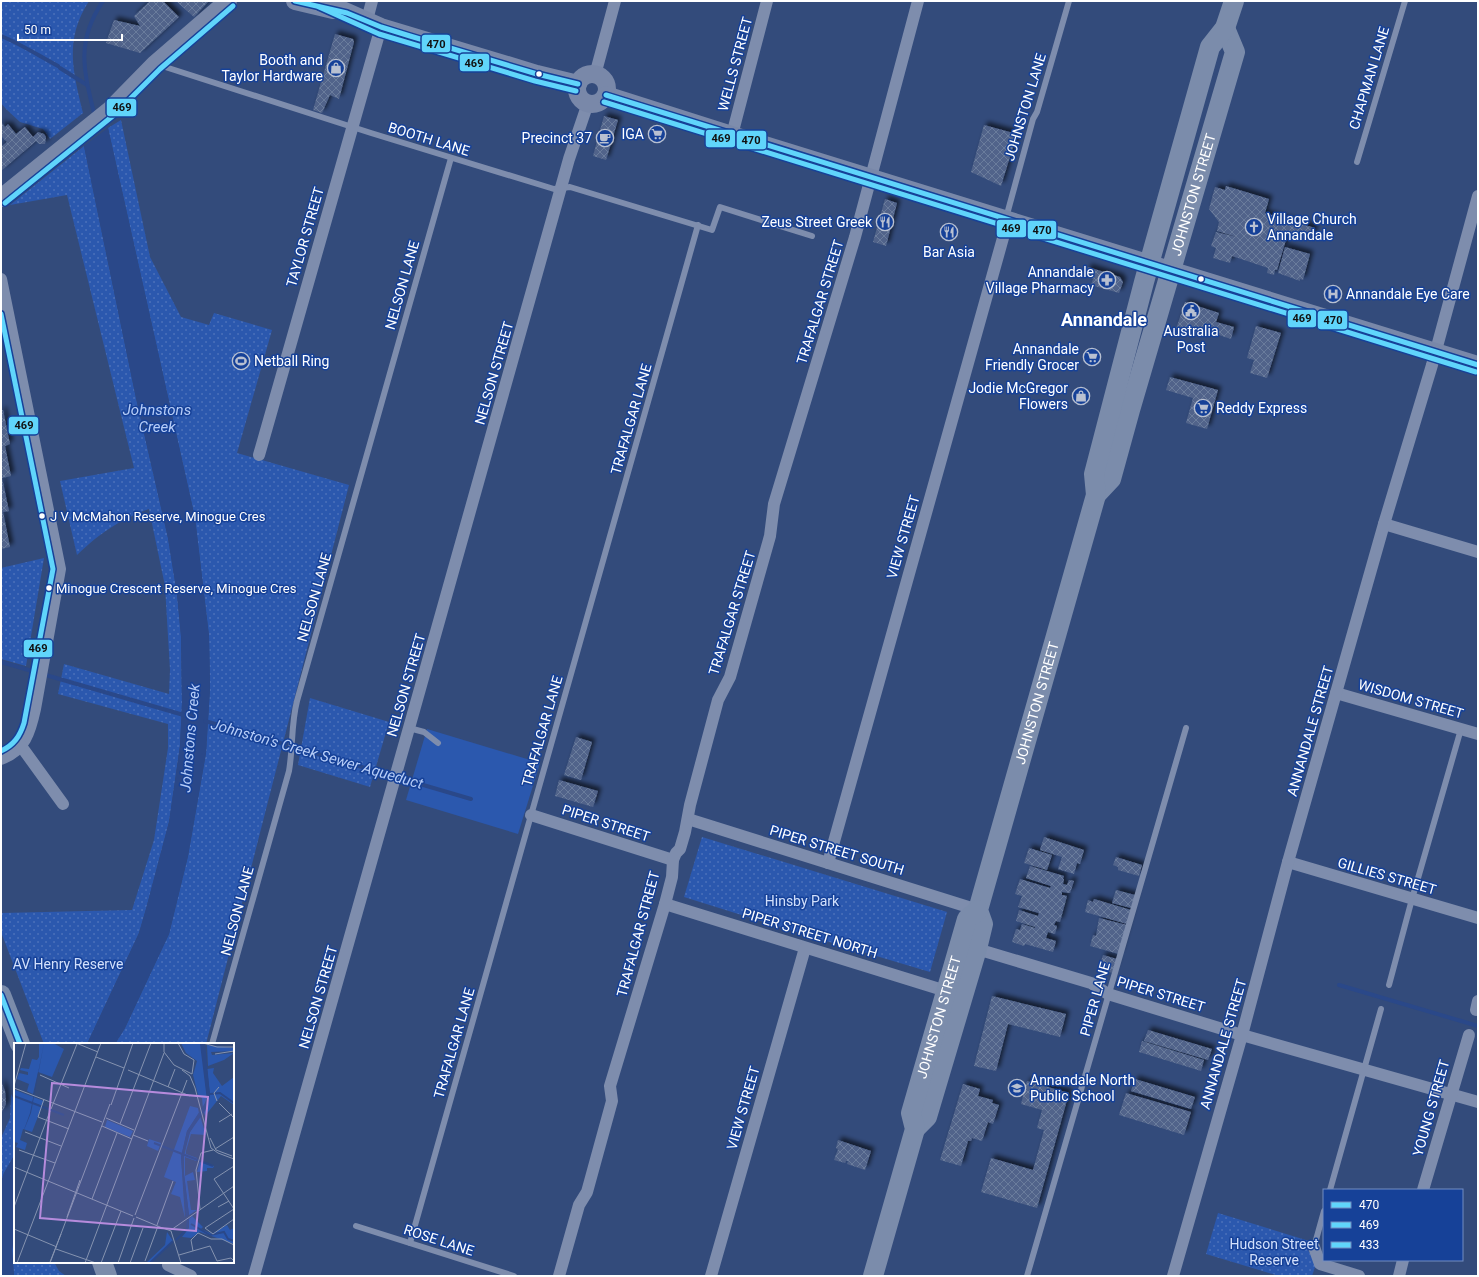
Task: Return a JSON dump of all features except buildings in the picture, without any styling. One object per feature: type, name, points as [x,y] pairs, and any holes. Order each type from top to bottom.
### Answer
[{"type":"main road","points":[[1,198],[110,110],[155,64],[228,1]]},
{"type":"main road","points":[[296,1],[347,13]]},
{"type":"main road","points":[[322,1],[347,13],[374,23],[536,74],[578,84]]},
{"type":"main road","name":"JOHNSTON STREET","points":[[915,1129],[911,1113],[967,919],[978,910],[1096,495],[1094,474],[1149,264],[1210,47],[1226,28],[1234,1]]},
{"type":"main road","name":"JOHNSTON STREET","points":[[1096,495],[1111,479],[1170,270],[1235,52],[1226,28]]},
{"type":"main road","points":[[595,75],[603,79],[605,82],[607,90],[606,95],[600,101],[592,104],[584,102],[577,91],[578,84],[586,76],[595,75]]},
{"type":"main road","points":[[606,95],[1478,366]]},
{"type":"main road","name":"JOHNSTON STREET","points":[[873,1276],[915,1129],[927,1117],[977,948],[983,924],[978,910]]},
{"type":"main road","points":[[1,995],[20,1043]]},
{"type":"main road","points":[[102,1263],[107,1276]]},
{"type":"street","name":"TAYLOR STREET","points":[[258,455],[352,127],[374,23],[372,1]]},
{"type":"street","points":[[595,75],[615,1]]},
{"type":"street","name":"WELLS STREET","points":[[732,135],[767,1]]},
{"type":"street","name":"TRAFALGAR STREET","points":[[559,1276],[579,1205],[587,1192],[612,1101],[610,1086],[665,904],[672,877],[673,860],[676,853],[680,849],[688,819],[690,804],[718,700],[730,677],[770,536],[774,504],[855,237],[918,1]]},
{"type":"street","name":"NELSON STREET","points":[[254,1276],[569,159],[588,103]]},
{"type":"street","name":"ANNANDALE STREET","points":[[1173,1276],[1242,1035],[1288,862],[1384,524],[1435,352],[1478,196]]},
{"type":"street","name":"VIEW STREET","points":[[828,863],[1003,238],[1006,219]]},
{"type":"street","points":[[1,279],[60,568],[35,709],[30,728],[21,746],[11,755],[1,759]]},
{"type":"street","points":[[1384,524],[1478,552]]},
{"type":"street","name":"WISDOM STREET","points":[[1336,693],[1478,734]]},
{"type":"street","points":[[21,746],[63,804]]},
{"type":"street","name":"PIPER STREET","points":[[531,815],[673,860]]},
{"type":"street","name":"PIPER STREET SOUTH","points":[[688,819],[978,910]]},
{"type":"street","name":"GILLIES STREET","points":[[1288,862],[1478,918]]},
{"type":"street","name":"PIPER STREET NORTH","points":[[665,904],[946,992]]},
{"type":"street","name":"VIEW STREET","points":[[711,1276],[805,948]]},
{"type":"street","name":"PIPER STREET","points":[[977,948],[1091,983],[1108,994],[1364,1071],[1478,1102]]},
{"type":"street","name":"YOUNG STREET","points":[[1423,1189],[1468,1035]]},
{"type":"street","points":[[1314,1247],[1320,1264],[1359,1276]]},
{"type":"street","points":[[1399,1276],[1403,1261]]},
{"type":"street","points":[[165,1264],[191,1276]]},
{"type":"lane","name":"JOHNSTON LANE","points":[[1006,219],[1033,120],[1037,112],[1069,1]]},
{"type":"lane","name":"CHAPMAN LANE","points":[[1357,162],[1405,1]]},
{"type":"lane","name":"BOOTH LANE","points":[[155,64],[352,127],[554,189],[570,187],[712,230],[720,207],[812,236]]},
{"type":"lane","name":"NELSON LANE","points":[[212,1043],[289,771],[297,701],[451,158]]},
{"type":"lane","name":"TRAFALGAR LANE","points":[[410,1243],[698,225]]},
{"type":"lane","points":[[409,728],[424,732],[438,743]]},
{"type":"lane","name":"PIPER LANE","points":[[1027,1276],[1186,728]]},
{"type":"lane","points":[[1389,985],[1461,729]]},
{"type":"lane","points":[[1330,1189],[1381,1009]]},
{"type":"lane","points":[[1314,1247],[1323,1216]]},
{"type":"lane","name":"ROSE LANE","points":[[356,1226],[514,1276]]},
{"type":"green space","points":[[1,1],[89,1],[81,15],[73,43],[76,83],[83,113],[50,139],[43,129],[20,122],[1,103]]},
{"type":"green space","points":[[121,120],[150,257],[181,317],[209,325],[214,313],[272,330],[237,453],[349,485],[206,1043],[116,1043],[125,1028],[169,934],[188,856],[206,753],[210,688],[209,636],[195,518],[108,128]]},
{"type":"green space","name":"AV Henry Reserve","points":[[84,146],[136,398],[168,538],[177,594],[181,636],[182,703],[180,746],[169,822],[139,933],[87,1043],[44,1043],[1,932],[1,913],[132,910],[154,840],[168,748],[168,724],[58,694],[64,664],[169,694],[170,670],[165,586],[149,509],[110,528],[77,555],[60,481],[134,468],[67,195],[10,205]]},
{"type":"green space","points":[[44,558],[26,666],[1,659],[1,568]]},
{"type":"green space","points":[[310,698],[389,722],[370,787],[298,765]]},
{"type":"green space","points":[[427,729],[540,763],[518,834],[406,800]]},
{"type":"green space","name":"Hinsby Park","points":[[702,837],[947,912],[930,972],[684,897]]},
{"type":"green space","points":[[11,1094],[14,1100],[14,1156],[4,1173],[1,1182],[1,1138],[10,1118]]},
{"type":"green space","name":"Hudson Street Reserve","points":[[1218,1213],[1309,1241],[1307,1248],[1316,1264],[1312,1276],[1279,1276],[1206,1254]]},
{"type":"green space","points":[[14,1237],[14,1263],[55,1263],[59,1271],[66,1276],[14,1276],[12,1250]]},
{"type":"water","name":"Johnstons Creek","points":[[108,128],[195,518],[209,636],[210,688],[206,753],[188,856],[169,934],[125,1028],[116,1043],[87,1043],[139,933],[169,822],[180,746],[182,703],[181,636],[177,594],[168,538],[136,398],[84,146]]},
{"type":"water","points":[[14,1156],[14,1237],[12,1250],[14,1276],[1,1276],[1,1182],[4,1173]]},
{"type":"waterway","name":"Johnstons Creek","points":[[95,117],[85,71],[84,58],[88,30],[103,1]]},
{"type":"waterway","points":[[1,36],[23,46],[58,66]]},
{"type":"waterway","points":[[60,68],[87,85]]},
{"type":"waterway","name":"Johnston's Creek Sewer Aqueduct","points":[[1,662],[187,716]]},
{"type":"waterway","name":"Johnston's Creek Sewer Aqueduct","points":[[205,721],[471,799]]},
{"type":"waterway","points":[[1339,985],[1478,1026]]},
{"type":"transit line","name":"470","points":[[295,1],[347,13],[381,27],[410,36],[537,74],[578,84]]},
{"type":"transit line","name":"469","points":[[5,203],[114,115],[160,69],[233,6]]},
{"type":"transit line","name":"469","points":[[319,7],[379,34],[535,81],[576,91]]},
{"type":"transit line","name":"470","points":[[606,95],[1478,365]]},
{"type":"transit line","name":"469","points":[[604,102],[1476,372]]},
{"type":"transit line","name":"469","points":[[1,314],[53,569],[24,723],[16,740],[10,746],[1,751]]},
{"type":"transit line","name":"433","points":[[1,995],[20,1043]]},
{"type":"place","name":"Booth and Taylor Hardware","points":[[336,68]]},
{"type":"place","name":"IGA","points":[[657,134]]},
{"type":"place","name":"Precinct 37","points":[[605,138]]},
{"type":"place","name":"Zeus Street Greek","points":[[885,222]]},
{"type":"place","name":"Village Church Annandale","points":[[1254,227]]},
{"type":"place","name":"Bar Asia","points":[[949,232]]},
{"type":"place","name":"Annandale Village Pharmacy","points":[[1107,280]]},
{"type":"place","name":"Annandale Eye Care","points":[[1333,294]]},
{"type":"place","name":"Australia Post","points":[[1191,311]]},
{"type":"place","name":"Annandale Friendly Grocer","points":[[1092,357]]},
{"type":"place","name":"Netball Ring","points":[[241,361]]},
{"type":"place","name":"Jodie McGregor Flowers","points":[[1081,396]]},
{"type":"place","name":"Reddy Express","points":[[1203,408]]},
{"type":"place","name":"J V McMahon Reserve, Minogue Cres","points":[[42,516]]},
{"type":"place","name":"Minogue Crescent Reserve, Minogue Cres","points":[[49,588]]},
{"type":"place","name":"Annandale North Public School","points":[[1017,1088]]},
{"type":"district","name":"Annandale","points":[[1104,320]]}]
